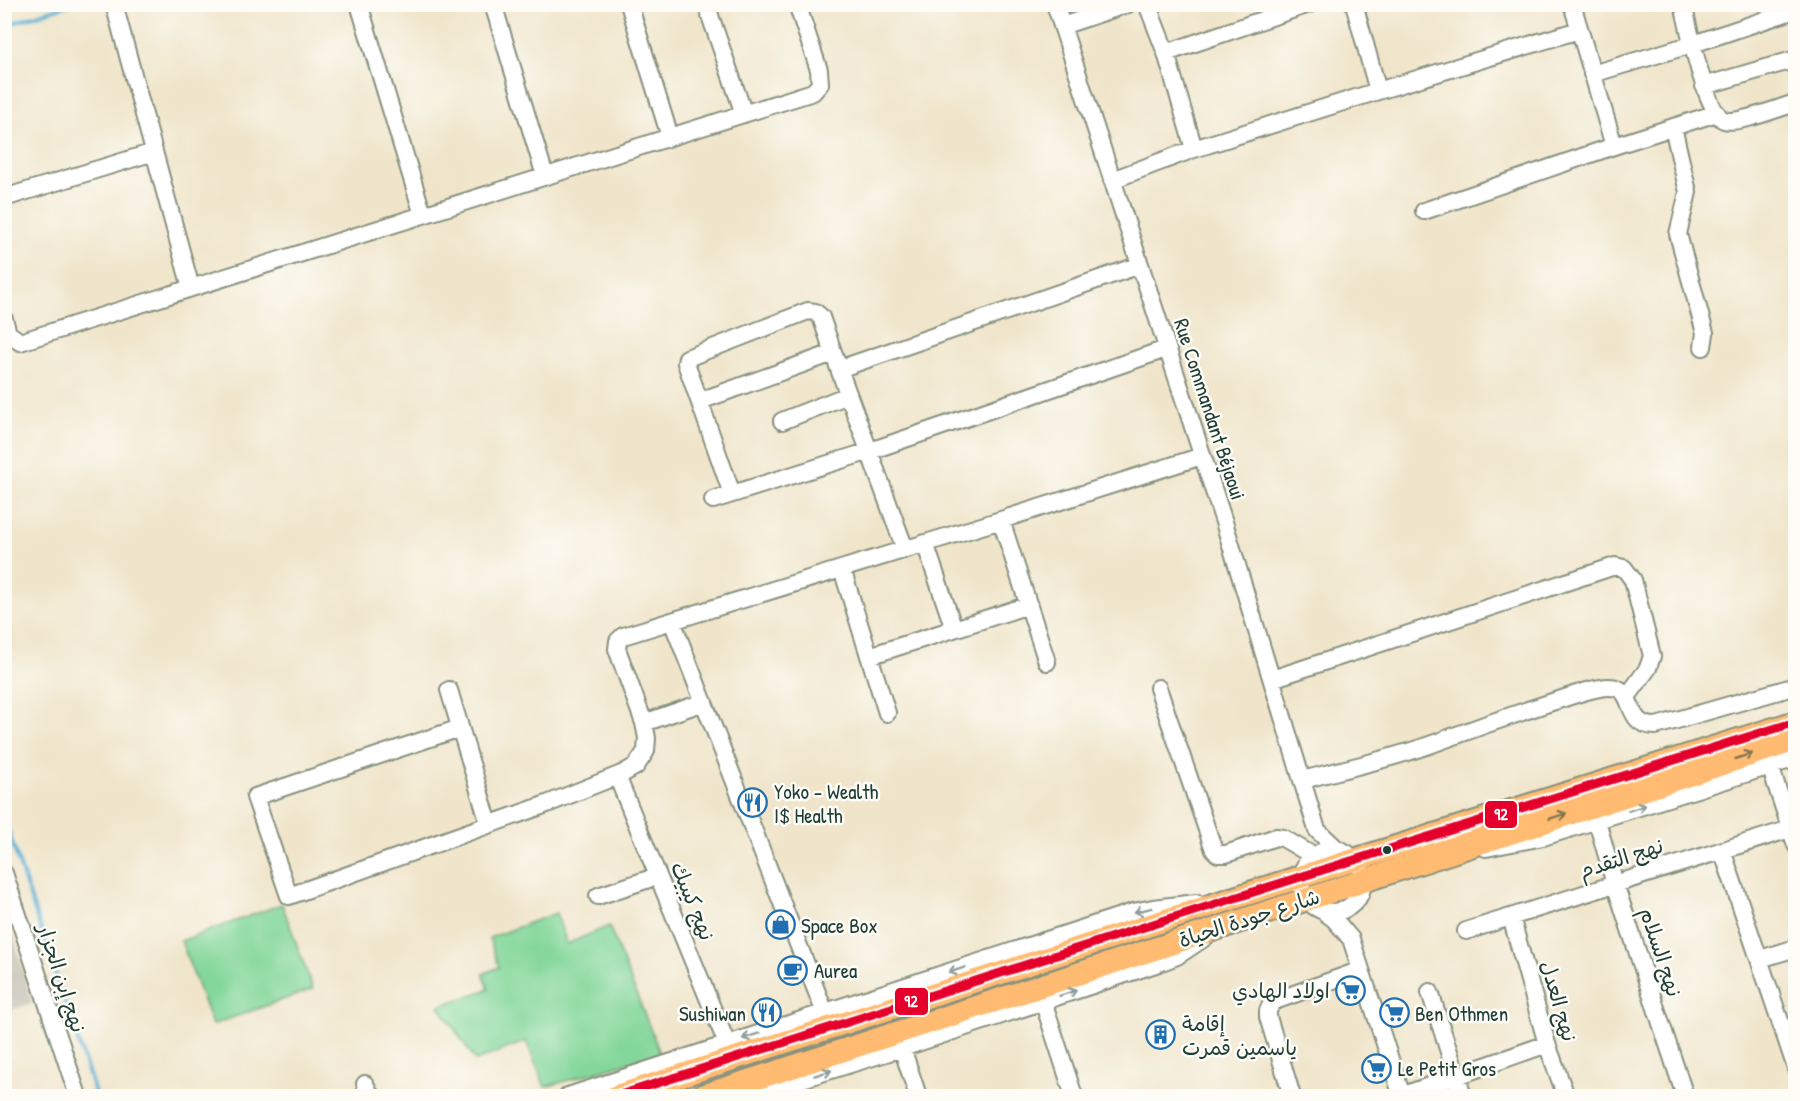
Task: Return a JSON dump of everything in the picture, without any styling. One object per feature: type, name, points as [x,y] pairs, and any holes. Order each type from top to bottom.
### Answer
[{"type":"highway","name":"شارع جودة الحياة","points":[[702,1096],[1222,927],[1314,905],[1355,873],[1796,722]]},
{"type":"highway","name":"شارع جودة الحياة","points":[[616,1096],[1221,903],[1305,866],[1355,873],[1437,854],[1796,740]]},
{"type":"street","points":[[114,4],[191,288]]},
{"type":"street","points":[[359,4],[423,215]]},
{"type":"street","points":[[493,4],[545,176]]},
{"type":"street","points":[[629,4],[670,137]]},
{"type":"street","points":[[706,4],[744,114]]},
{"type":"street","points":[[4,320],[9,333],[20,342],[813,92],[820,84],[819,70],[797,4]]},
{"type":"street","name":"Rue Commandant Béjaoui","points":[[1055,4],[1202,456],[1317,830]]},
{"type":"street","points":[[1062,26],[1128,4]]},
{"type":"street","points":[[1147,4],[1166,53],[1194,149]]},
{"type":"street","points":[[1166,53],[1309,4]]},
{"type":"street","points":[[1354,4],[1378,91]]},
{"type":"street","points":[[1683,4],[1704,86],[1717,113],[1724,120],[1736,121],[1796,103]]},
{"type":"street","points":[[1578,6],[1579,30],[1614,146]]},
{"type":"street","points":[[1592,74],[1693,44],[1765,12],[1793,12]]},
{"type":"street","points":[[1112,180],[1194,149],[1579,30]]},
{"type":"street","points":[[1704,86],[1796,59]]},
{"type":"street","points":[[1424,212],[1717,113]]},
{"type":"street","points":[[1673,127],[1688,192],[1678,234],[1705,333],[1703,346]]},
{"type":"street","points":[[4,198],[154,152]]},
{"type":"street","points":[[700,401],[836,361],[1140,265]]},
{"type":"street","points":[[732,494],[686,363],[687,358],[808,311],[815,312],[821,317],[905,549]]},
{"type":"street","points":[[713,500],[870,450],[1166,349]]},
{"type":"street","points":[[782,421],[848,395]]},
{"type":"street","points":[[460,728],[255,797],[289,896],[548,804],[636,766],[646,751],[647,738],[644,723],[617,649],[618,641],[623,636],[1202,456]]},
{"type":"street","points":[[1001,520],[1047,662]]},
{"type":"street","points":[[925,543],[954,629]]},
{"type":"street","points":[[1272,679],[1615,566],[1624,568],[1633,580],[1652,656],[1648,668],[1627,697]]},
{"type":"street","points":[[842,569],[887,713]]},
{"type":"street","points":[[869,656],[1029,605]]},
{"type":"street","points":[[672,621],[825,1013]]},
{"type":"street","points":[[1303,780],[1432,744],[1590,690],[1610,687],[1621,691],[1627,697],[1638,722],[1646,726],[1656,726],[1796,686]]},
{"type":"street","points":[[1158,688],[1214,850],[1218,854],[1226,855],[1276,837],[1283,838],[1305,866]]},
{"type":"street","points":[[449,690],[489,824]]},
{"type":"street","points":[[644,723],[704,702]]},
{"type":"street","points":[[1437,854],[1518,843],[1597,821],[1796,758]]},
{"type":"street","points":[[1770,766],[1793,837]]},
{"type":"street","name":"نهج كيبيك","points":[[617,776],[727,1044]]},
{"type":"street","name":"نهج السلام","points":[[1597,821],[1614,884],[1685,1096]]},
{"type":"street","points":[[1351,939],[1338,924],[1314,905],[1301,889],[1305,866],[1317,830],[1355,873],[1351,939],[1401,1096],[1547,1044]]},
{"type":"street","name":"نهج التقدم","points":[[1466,931],[1722,850],[1793,837]]},
{"type":"street","points":[[1722,850],[1796,1068]]},
{"type":"street","name":"نهج إبن الجزار","points":[[4,873],[78,1096]]},
{"type":"street","points":[[598,896],[658,876]]},
{"type":"street","points":[[568,1096],[1134,912],[1191,903],[1221,903]]},
{"type":"street","name":"نهج العدل","points":[[1511,917],[1547,1044],[1566,1096]]},
{"type":"street","points":[[4,929],[21,924]]},
{"type":"street","points":[[753,1096],[1177,956],[1222,927]]},
{"type":"street","points":[[1760,958],[1796,948]]},
{"type":"street","points":[[1292,1096],[1268,1017],[1269,1005],[1361,970]]},
{"type":"street","points":[[1430,992],[1463,1096]]},
{"type":"street","points":[[1043,1001],[1074,1096]]},
{"type":"street","points":[[902,1048],[918,1096]]},
{"type":"shaded area","points":[[8,916],[32,1003],[5,1012],[4,917]]},
{"type":"green space","points":[[282,904],[313,989],[212,1025],[181,941]]},
{"type":"green space","points":[[556,913],[567,944],[609,926],[660,1053],[545,1087],[526,1041],[476,1061],[439,1006],[489,989],[483,974],[499,967],[489,938]]},
{"type":"waterway","points":[[4,26],[70,4]]},
{"type":"waterway","points":[[4,818],[96,1096]]},
{"type":"transit line","name":"92","points":[[617,1096],[1300,877],[1796,722]]},
{"type":"place","name":"Yoko - Wealth I$ Health","points":[[753,803]]},
{"type":"place","name":"Space Box","points":[[780,925]]},
{"type":"place","name":"Aurea","points":[[793,970]]},
{"type":"place","name":"اولاد الهادي","points":[[1351,990]]},
{"type":"place","name":"Sushiwan","points":[[767,1013]]},
{"type":"place","name":"Ben Othmen","points":[[1394,1013]]},
{"type":"place","name":"إقامة ياسمين قمرت","points":[[1161,1035]]},
{"type":"place","name":"Le Petit Gros","points":[[1377,1068]]}]
